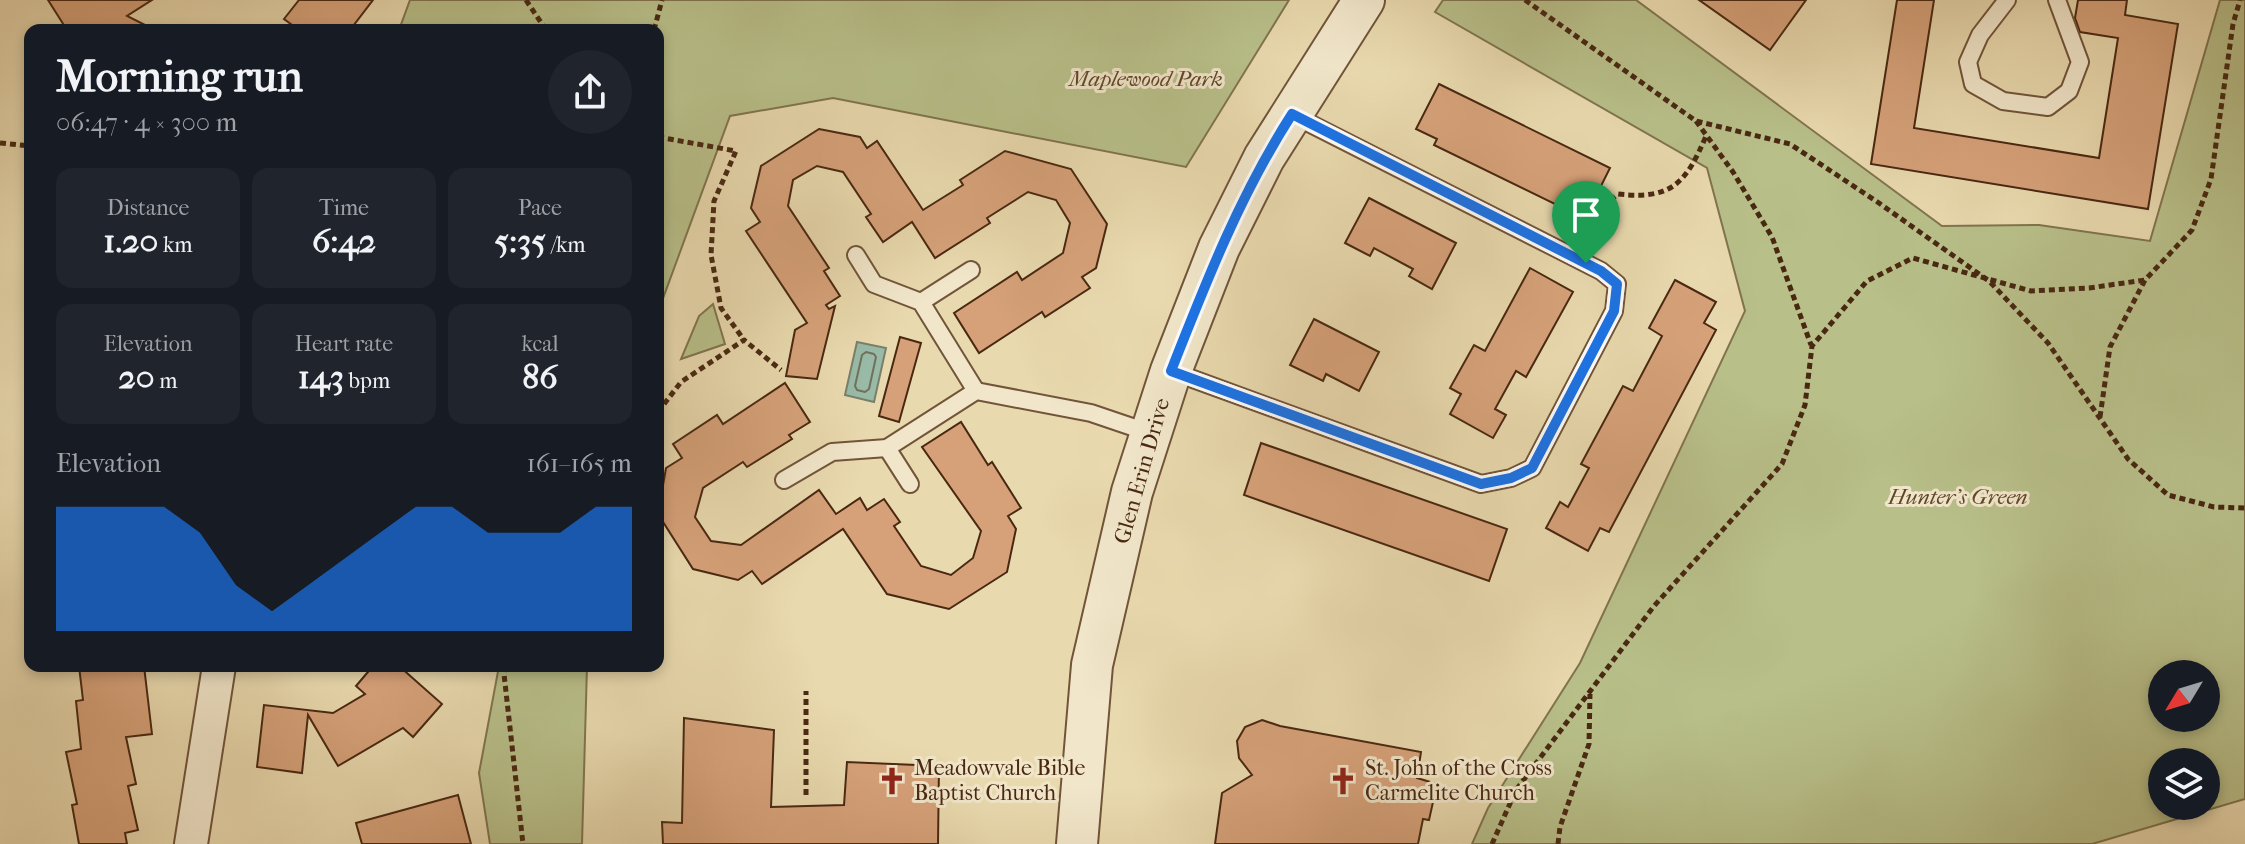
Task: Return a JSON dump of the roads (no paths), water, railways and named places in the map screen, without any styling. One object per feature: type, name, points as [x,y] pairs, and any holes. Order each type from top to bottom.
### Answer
[{"type":"street","name":"Glen Erin Drive","points":[[1077,844],[1092,665],[1132,492],[1171,371],[1219,248],[1264,158],[1364,0]]},
{"type":"street","points":[[191,844],[218,672]]},
{"type":"lane","points":[[2007,0],[1980,35],[1968,62],[1973,84],[2003,101],[2048,107],[2069,91],[2080,62],[2057,0]]},
{"type":"lane","points":[[1171,371],[1481,484],[1511,478],[1532,468],[1614,311],[1617,284],[1601,271],[1292,114]]},
{"type":"lane","points":[[856,255],[874,284],[921,302],[976,391]]},
{"type":"lane","points":[[921,302],[971,270]]},
{"type":"lane","points":[[784,480],[832,452],[887,448],[976,391],[1091,413],[1150,433]]},
{"type":"lane","points":[[887,448],[910,484]]},
{"type":"water","points":[[857,342],[886,348],[874,402],[845,395]]},
{"type":"place","name":"Meadowvale Bible Baptist Church","points":[[892,781]]},
{"type":"place","name":"St. John of the Cross Carmelite Church","points":[[1343,781]]},
{"type":"park label","name":"Maplewood Park","points":[[1146,79]]},
{"type":"park label","name":"Hunter's Green","points":[[1958,497]]}]
